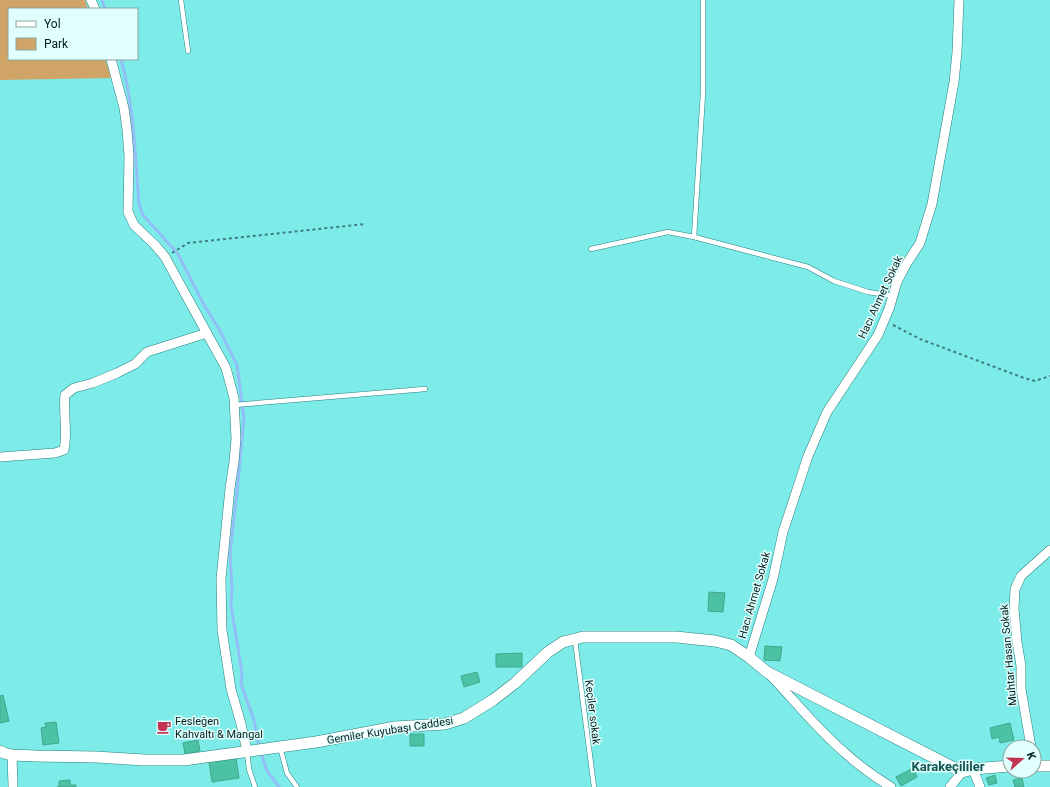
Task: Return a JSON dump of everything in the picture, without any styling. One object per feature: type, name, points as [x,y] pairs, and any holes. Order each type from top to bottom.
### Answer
[{"type":"street","name":"Hacı Ahmet Sokak","points":[[748,657],[772,579],[783,532],[808,456],[827,412],[878,335],[897,282],[920,243],[932,204],[954,82],[959,0]]},
{"type":"street","points":[[111,60],[124,108],[127,130],[129,156],[128,212],[134,225],[165,257],[226,368],[234,398],[236,439],[221,579],[222,630],[232,689],[248,751]]},
{"type":"street","points":[[0,457],[55,453],[64,450],[67,439],[64,406],[65,395],[74,388],[93,383],[135,364],[147,352],[207,333]]},
{"type":"street","name":"Muhtar Hasan Sokak","points":[[1030,739],[1023,704],[1021,666],[1017,642],[1014,609],[1015,589],[1021,576],[1050,550]]},
{"type":"street","name":"Gemiler Kuyubaşı Caddesi","points":[[0,751],[12,755],[184,760],[316,742],[395,727],[445,724],[476,711],[493,700],[515,684],[548,652],[563,642],[583,637],[700,638],[731,645],[748,657]]},
{"type":"street","points":[[748,657],[767,672],[843,752],[891,787]]},
{"type":"street","points":[[767,672],[946,766],[962,772]]},
{"type":"street","points":[[12,755],[13,787]]},
{"type":"street","points":[[950,787],[962,772],[973,768],[1002,766]]},
{"type":"street","points":[[973,768],[980,787]]},
{"type":"lane","points":[[181,0],[188,51]]},
{"type":"lane","points":[[694,237],[703,93],[703,0]]},
{"type":"lane","points":[[591,248],[668,232],[694,237],[808,267],[834,281],[868,292],[893,296]]},
{"type":"lane","points":[[235,405],[425,389]]},
{"type":"lane","name":"Keçiler sokak","points":[[575,639],[594,787]]},
{"type":"lane","points":[[280,747],[287,773],[297,787]]},
{"type":"lane","points":[[248,751],[249,769],[255,787]]},
{"type":"path","points":[[169,255],[188,243],[365,224]]},
{"type":"path","points":[[884,321],[920,339],[1035,381],[1050,376]]},
{"type":"green space","points":[[0,0],[85,0],[88,8],[8,8],[8,60],[105,60],[111,78],[0,80]]},
{"type":"building","points":[[709,592],[725,593],[723,612],[708,611]]},
{"type":"building","points":[[765,646],[782,647],[780,661],[764,660]]},
{"type":"building","points":[[522,653],[522,667],[496,667],[496,654]]},
{"type":"building","points":[[477,672],[480,682],[464,687],[461,676]]},
{"type":"building","points":[[3,695],[9,721],[0,723],[0,696]]},
{"type":"building","points":[[56,722],[59,743],[43,745],[41,728],[46,727],[45,723]]},
{"type":"building","points":[[1010,723],[1014,739],[1002,739],[1002,743],[1000,743],[999,737],[992,739],[990,728]]},
{"type":"building","points":[[410,734],[424,734],[424,746],[410,746]]},
{"type":"building","points":[[198,740],[200,751],[185,754],[183,743]]},
{"type":"building","points":[[236,758],[239,778],[212,782],[209,762]]},
{"type":"building","points":[[913,768],[917,777],[901,786],[896,777]]},
{"type":"building","points":[[995,775],[997,783],[989,785],[986,778]]},
{"type":"building","points":[[1022,779],[1024,787],[1015,787],[1013,780]]},
{"type":"building","points":[[70,780],[70,785],[76,785],[76,787],[59,787],[59,781]]},
{"type":"waterway","points":[[102,0],[105,8]]},
{"type":"waterway","points":[[121,60],[129,95],[139,204],[143,215],[178,254],[237,365],[244,418],[230,554],[232,589],[231,605],[242,673],[241,684],[254,720],[259,746],[267,771],[279,787]]},
{"type":"place","name":"Fesleğen Kahvaltı & Mangal","points":[[164,727]]},
{"type":"district","name":"Karakeçililer","points":[[948,766]]}]
